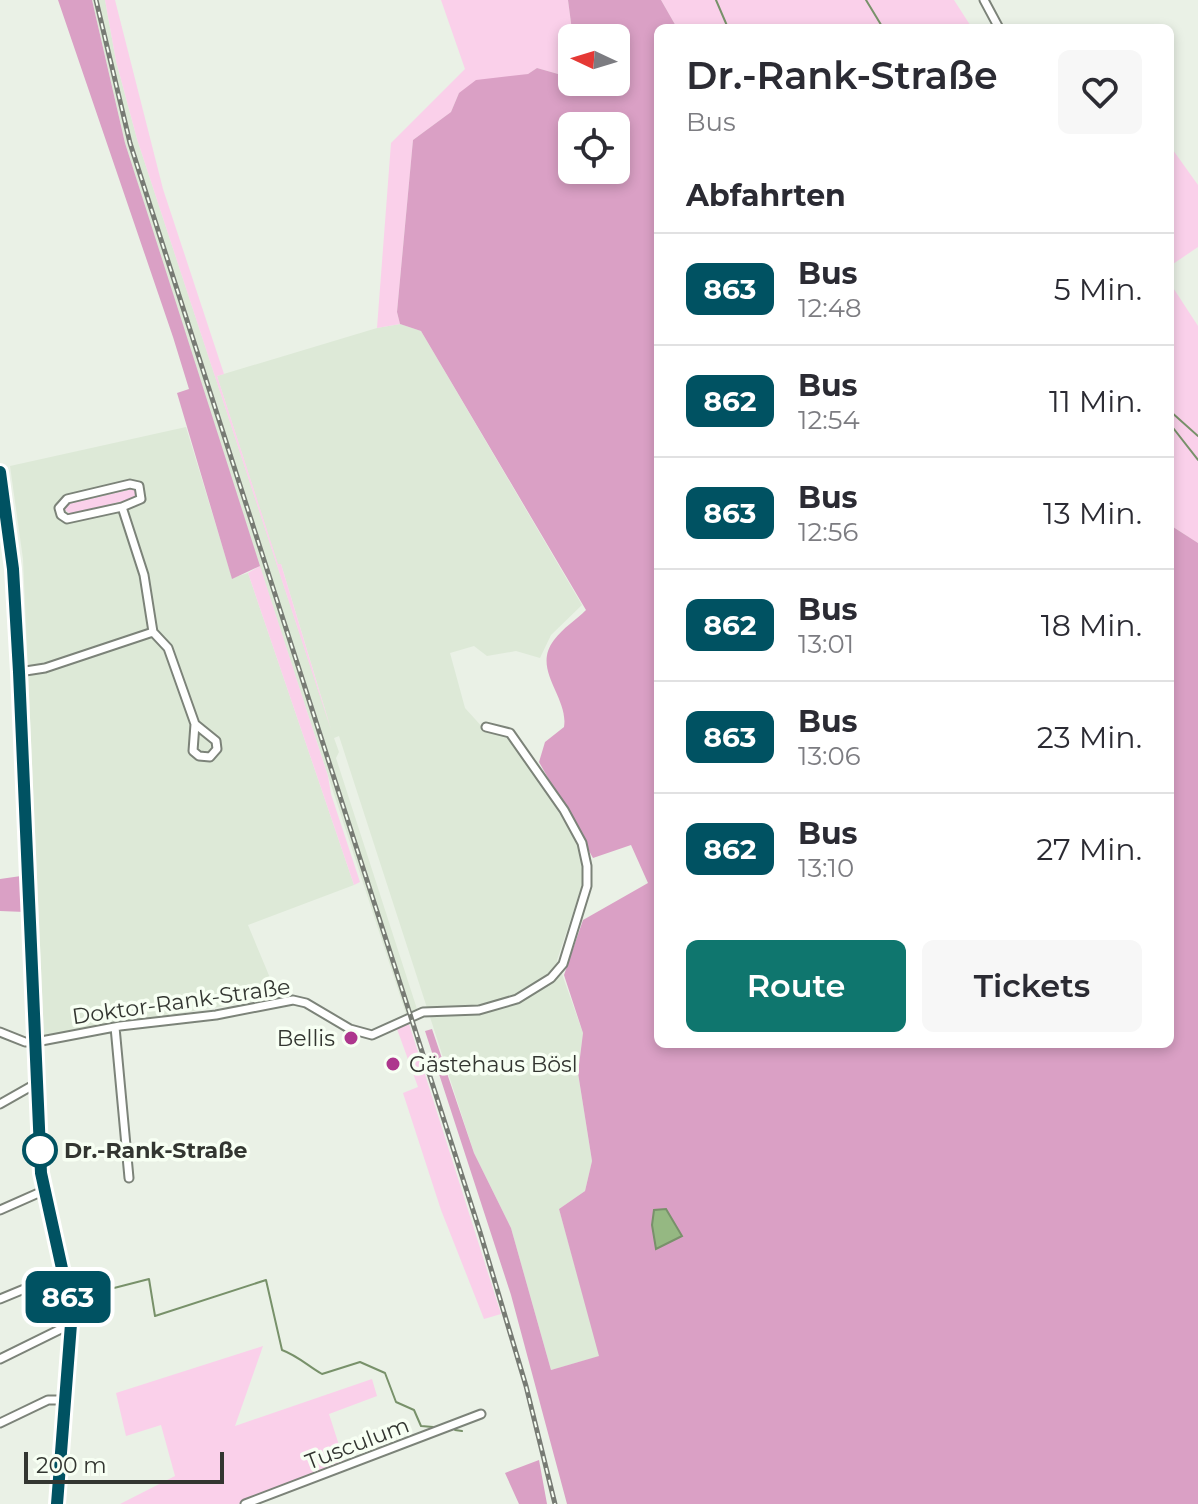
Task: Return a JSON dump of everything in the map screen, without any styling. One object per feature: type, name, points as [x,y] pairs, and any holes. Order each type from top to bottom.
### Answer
[{"type":"street","points":[[984,0],[997,24]]},
{"type":"street","points":[[0,471],[13,569],[43,1191],[63,1273],[71,1324],[57,1504]]},
{"type":"street","points":[[130,484],[139,486],[141,499],[122,507],[67,519],[61,515],[59,508],[67,499],[130,484]]},
{"type":"street","points":[[122,507],[144,575],[153,632],[168,648],[195,724],[193,751],[199,756],[210,757],[217,749],[216,741],[195,724]]},
{"type":"street","points":[[19,672],[43,668],[153,632]]},
{"type":"street","name":"Doktor-Rank-Straße","points":[[36,1042],[293,1000],[306,1003],[362,1034],[378,1033],[415,1015],[434,1010],[458,1012],[490,1008],[525,995],[551,978],[563,964],[587,886],[582,843],[564,810],[510,733],[486,727]]},
{"type":"street","points":[[115,1027],[129,1178]]},
{"type":"street","points":[[0,1032],[25,1042],[36,1042]]},
{"type":"street","points":[[0,1104],[37,1083]]},
{"type":"street","points":[[0,1210],[43,1191]]},
{"type":"street","points":[[0,1299],[63,1273]]},
{"type":"street","points":[[0,1359],[71,1324]]},
{"type":"street","points":[[0,1423],[48,1400],[63,1400]]},
{"type":"street","name":"Tusculum","points":[[245,1504],[481,1414]]},
{"type":"shaded area","points":[[58,0],[92,0],[125,143],[260,566],[232,579],[177,393],[189,389]]},
{"type":"shaded area","points":[[92,0],[105,0],[116,61],[137,139],[331,729],[281,564],[278,565],[217,376],[377,328],[400,324],[421,331],[582,605],[551,635],[540,658],[516,651],[487,656],[474,646],[450,653],[465,708],[485,730],[506,736],[538,777],[577,844],[583,867],[582,886],[557,960],[583,1033],[578,1073],[592,1161],[585,1191],[559,1209],[600,1356],[551,1370],[511,1228],[474,1153],[339,736],[334,738],[339,752],[336,758],[417,1009],[406,1014],[204,397],[125,143]]},
{"type":"shaded area","points":[[105,0],[115,0],[163,189],[224,374],[217,376],[278,564],[281,564],[331,730],[137,139],[116,61]]},
{"type":"shaded area","points":[[441,0],[568,0],[571,24],[558,24],[558,74],[537,68],[528,74],[459,93],[451,112],[413,140],[397,312],[400,324],[377,328],[391,143],[465,69]]},
{"type":"shaded area","points":[[568,0],[661,0],[675,24],[654,24],[654,1048],[1174,1048],[1174,528],[1198,543],[1198,1504],[567,1504],[511,1295],[425,1031],[432,1029],[474,1153],[511,1228],[551,1370],[599,1356],[559,1209],[585,1191],[592,1161],[578,1073],[583,1033],[564,975],[583,920],[648,883],[631,845],[593,858],[539,762],[545,742],[564,727],[561,705],[548,673],[548,651],[554,640],[586,610],[421,331],[400,324],[397,312],[413,140],[451,112],[459,93],[476,80],[528,74],[537,68],[558,74],[558,96],[630,96],[630,24],[571,24]]},
{"type":"shaded area","points":[[661,0],[954,0],[969,24],[675,24]]},
{"type":"shaded area","points":[[1174,151],[1198,185],[1198,247],[1174,263]]},
{"type":"shaded area","points":[[1174,289],[1198,326],[1198,543],[1174,528]]},
{"type":"shaded area","points":[[186,427],[232,578],[248,573],[354,885],[248,925],[278,997],[44,1036],[23,559],[10,466]]},
{"type":"shaded area","points":[[133,489],[138,491],[136,498],[70,514],[65,510],[68,504]]},
{"type":"shaded area","points":[[260,566],[360,882],[354,885],[248,573]]},
{"type":"shaded area","points":[[21,876],[25,912],[0,911],[0,879]]},
{"type":"shaded area","points":[[409,1024],[501,1314],[484,1319],[441,1210],[403,1093],[418,1087],[397,1029]]},
{"type":"shaded area","points":[[666,1209],[682,1236],[656,1249],[652,1225],[654,1210]]},
{"type":"shaded area","points":[[263,1346],[235,1426],[372,1379],[377,1396],[329,1414],[345,1464],[238,1504],[120,1504],[175,1476],[161,1425],[126,1436],[116,1393]]},
{"type":"shaded area","points":[[539,1460],[547,1504],[519,1504],[505,1473]]},
{"type":"waterway","points":[[716,0],[726,24]]},
{"type":"waterway","points":[[866,0],[881,24]]},
{"type":"waterway","points":[[1174,415],[1198,436]]},
{"type":"waterway","points":[[1174,429],[1198,460]]},
{"type":"waterway","points":[[79,1297],[149,1279],[155,1316],[266,1280],[282,1350],[322,1374],[360,1362],[385,1373],[396,1402],[414,1410],[421,1426],[433,1427]]},
{"type":"waterway","points":[[455,1430],[462,1431]]},
{"type":"railway","points":[[96,0],[130,143],[480,1232],[526,1386],[555,1504]]},
{"type":"bus line","name":"863","points":[[0,472],[13,569],[41,1173],[69,1301],[71,1324],[57,1504]]},
{"type":"place","name":"Bellis","points":[[351,1038]]},
{"type":"place","name":"Gästehaus Bösl","points":[[393,1064]]},
{"type":"place","name":"Dr.-Rank-Straße","points":[[40,1150]]}]
